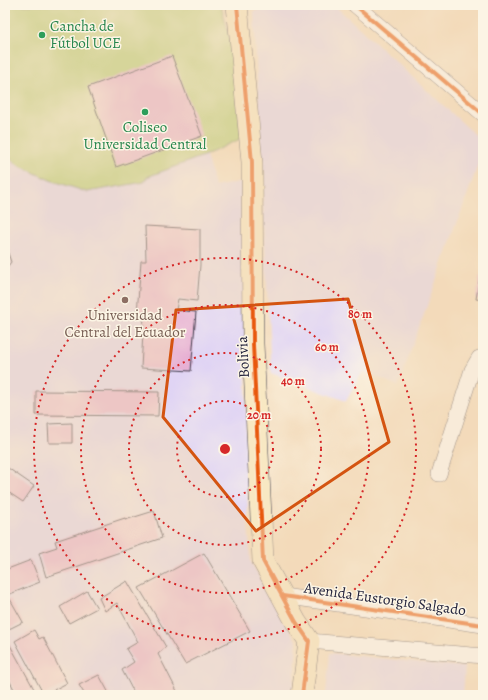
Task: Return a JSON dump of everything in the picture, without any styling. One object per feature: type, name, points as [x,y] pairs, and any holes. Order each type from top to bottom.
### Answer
[{"type":"street","name":"Bolivia","points":[[237,5],[252,162],[253,344],[263,561],[296,622],[309,641]]},
{"type":"street","points":[[355,5],[483,114]]},
{"type":"street","points":[[439,474],[472,370],[479,358],[483,357]]},
{"type":"street","name":"Avenida Eustorgio Salgado","points":[[283,596],[483,625]]},
{"type":"street","points":[[302,695],[309,641],[483,656]]},
{"type":"highlighted area","points":[[348,299],[389,442],[256,531],[163,417],[176,310]]},
{"type":"shaded area","name":"Universidad Central del Ecuador","points":[[5,5],[221,5],[242,138],[206,156],[215,187],[243,181],[248,526],[251,562],[297,642],[293,695],[5,695]]},
{"type":"shaded area","points":[[290,5],[334,5],[483,142],[483,151],[398,386],[363,371],[346,401],[271,373],[254,11]]},
{"type":"shaded area","points":[[330,653],[465,667],[463,695],[326,695]]},
{"type":"green space","points":[[5,5],[221,5],[230,39],[242,138],[206,155],[147,177],[144,182],[87,192],[50,180],[18,165],[5,155]]},
{"type":"building","name":"Coliseo Universidad Central","points":[[172,56],[202,136],[116,167],[88,87]]},
{"type":"building","points":[[145,226],[200,229],[200,265],[197,301],[178,299],[176,310],[196,312],[191,371],[141,368],[144,315],[137,314],[141,261],[146,261]]},
{"type":"building","points":[[5,244],[11,262],[5,270]]},
{"type":"building","points":[[480,276],[483,276],[483,300],[476,299]]},
{"type":"building","points":[[36,391],[159,392],[158,416],[36,415]]},
{"type":"building","points":[[72,423],[72,443],[49,443],[48,424]]},
{"type":"building","points":[[5,466],[34,486],[23,502],[5,490]]},
{"type":"building","points":[[154,511],[162,538],[46,577],[39,553],[57,547],[55,541],[125,518],[125,520]]},
{"type":"building","points":[[204,553],[250,631],[185,664],[139,588]]},
{"type":"building","points":[[31,560],[40,582],[5,596],[5,570]]},
{"type":"building","points":[[127,581],[166,647],[158,654],[178,693],[175,695],[135,695],[122,670],[134,662],[126,649],[138,642],[117,603],[105,611],[99,598]]},
{"type":"building","points":[[87,591],[97,608],[69,623],[60,607]]},
{"type":"building","points":[[10,599],[23,622],[9,629],[5,621],[5,602]]},
{"type":"building","points":[[34,630],[39,639],[43,637],[67,683],[44,695],[15,641]]},
{"type":"building","points":[[5,636],[34,689],[24,695],[17,695],[5,672]]},
{"type":"building","points":[[99,675],[110,695],[85,695],[79,685]]},
{"type":"cycle path","points":[[237,5],[252,162],[253,344],[263,561],[296,622],[309,641],[302,695]]},
{"type":"cycle path","points":[[355,5],[483,114]]},
{"type":"cycle path","points":[[283,596],[483,625]]},
{"type":"place","name":"Cancha de Fútbol UCE","points":[[42,35]]},
{"type":"place","name":"Coliseo Universidad Central","points":[[145,112]]},
{"type":"place","name":"Universidad Central del Ecuador","points":[[125,300]]}]
